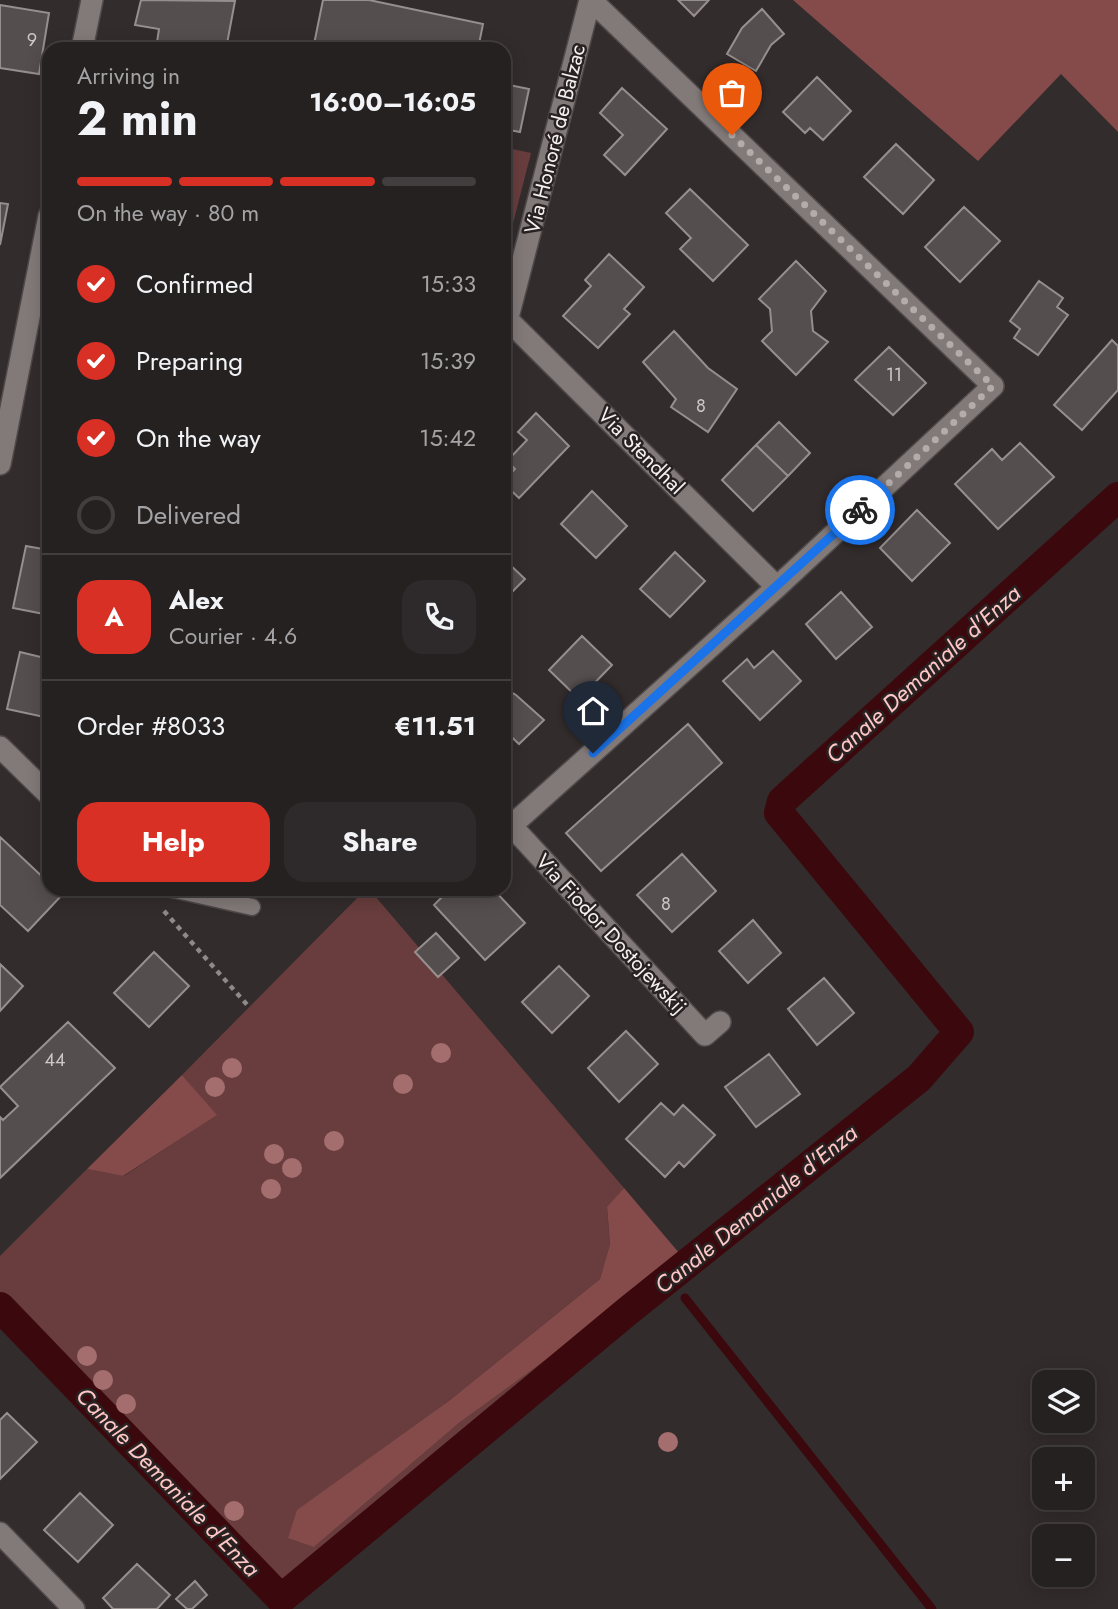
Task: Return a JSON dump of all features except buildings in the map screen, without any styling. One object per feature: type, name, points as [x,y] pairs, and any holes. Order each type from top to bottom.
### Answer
[{"type":"street","points":[[83,42],[92,0]]},
{"type":"street","name":"Via Honoré de Balzac","points":[[511,300],[591,0],[993,386],[777,587],[511,819]]},
{"type":"street","points":[[0,464],[42,251]]},
{"type":"street","name":"Via Stendhal","points":[[511,329],[777,587]]},
{"type":"street","points":[[0,747],[42,788]]},
{"type":"street","name":"Via Fiodor Dostojewskij","points":[[511,825],[705,1035],[720,1022]]},
{"type":"street","points":[[0,1533],[74,1609]]},
{"type":"lane","points":[[205,896],[252,906]]},
{"type":"path","points":[[162,909],[249,1007]]},
{"type":"shaded area","points":[[793,0],[1118,0],[1118,132],[1061,74],[978,161]]},
{"type":"shaded area","points":[[511,149],[531,153],[511,232]]},
{"type":"shaded area","points":[[359,896],[375,896],[624,1188],[607,1208],[610,1244],[600,1279],[450,1400],[298,1510],[314,1547],[459,1423],[612,1310],[629,1310],[281,1599],[0,1307],[0,1256],[87,1169],[124,1176],[216,1115],[182,1075]]},
{"type":"shaded area","points":[[182,1075],[217,1115],[123,1176],[87,1169]]},
{"type":"shaded area","points":[[624,1188],[680,1254],[705,1236],[705,1265],[648,1312],[612,1311],[459,1423],[314,1547],[288,1538],[297,1510],[450,1400],[600,1279],[610,1244],[607,1207]]},
{"type":"waterway","name":"Canale Demaniale d'Enza","points":[[0,1307],[281,1599],[629,1310],[919,1078],[959,1032],[779,813],[782,801],[1118,497]]},
{"type":"waterway","points":[[685,1298],[932,1609]]},
{"type":"way so far","points":[[732,135],[993,386],[860,510]]},
{"type":"route","points":[[593,753],[860,510]]}]
